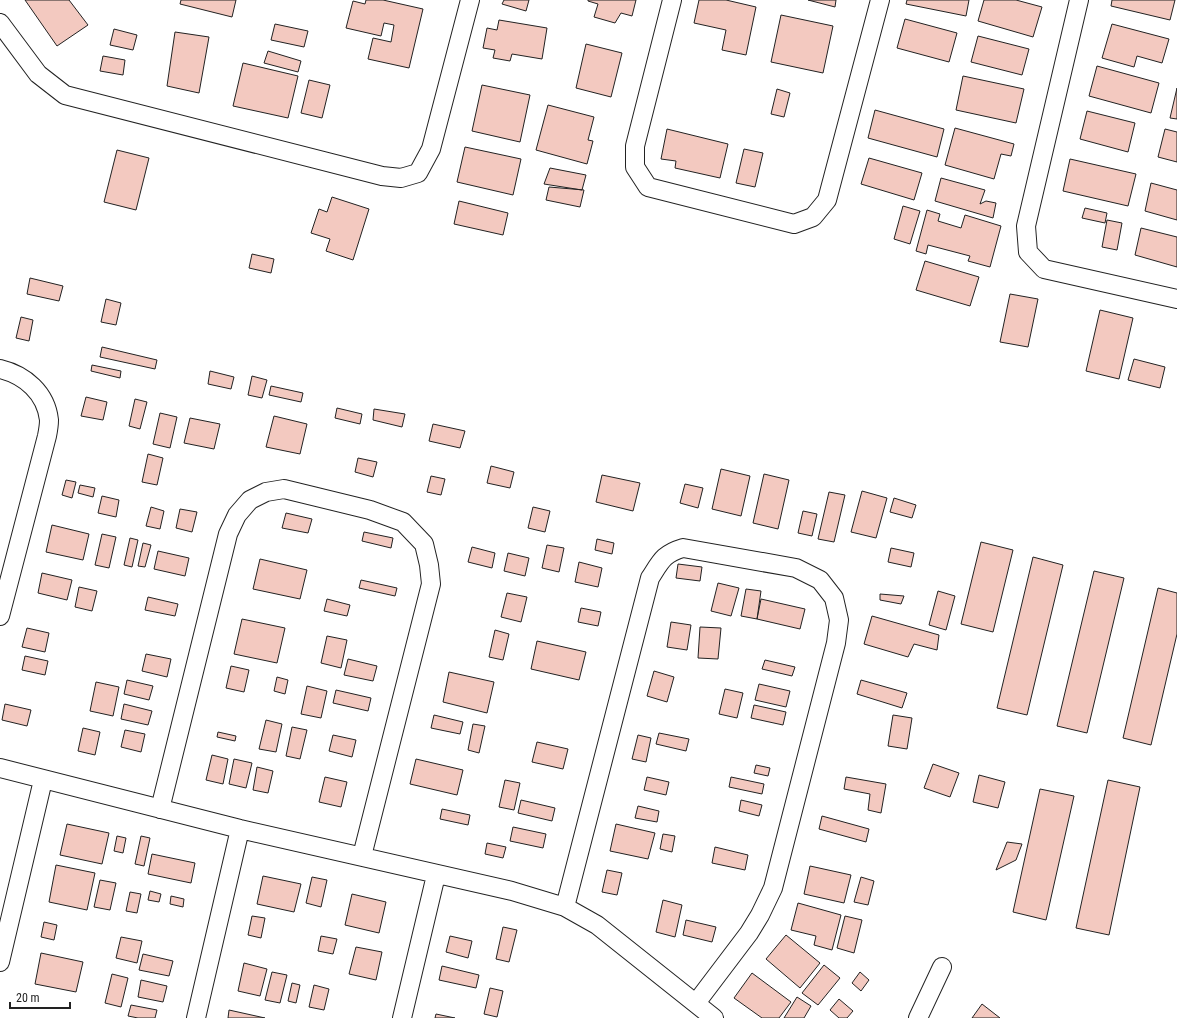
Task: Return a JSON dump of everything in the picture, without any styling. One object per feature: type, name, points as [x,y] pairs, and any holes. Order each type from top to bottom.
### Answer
[{"type":"street","points":[[0,22],[38,74],[65,95],[382,176],[401,178],[418,173],[431,149],[470,0]]},
{"type":"street","points":[[672,0],[635,146],[635,167],[648,187],[794,224],[813,217],[827,200],[880,0]]},
{"type":"street","points":[[1079,0],[1026,226],[1028,252],[1044,269],[1177,299]]},
{"type":"street","points":[[0,369],[8,371],[27,381],[38,392],[45,404],[49,421],[47,436],[0,616]]},
{"type":"street","points":[[160,809],[228,534],[236,515],[250,500],[266,492],[284,488],[370,510],[403,522],[424,544],[429,565],[430,584],[362,856]]},
{"type":"street","points":[[565,907],[650,578],[661,561],[671,552],[683,548],[796,568],[820,580],[834,598],[840,620],[836,643],[773,888],[760,915],[749,933],[696,1003]]},
{"type":"street","points":[[0,768],[240,829],[362,856],[436,875],[512,891],[565,907],[596,926],[714,1018]]},
{"type":"street","points":[[0,962],[43,780]]},
{"type":"street","points":[[196,1018],[240,829]]},
{"type":"street","points":[[402,1018],[436,875]]},
{"type":"street","points":[[918,1018],[942,967]]},
{"type":"building","points":[[25,0],[69,0],[88,25],[57,46]]},
{"type":"building","points":[[181,0],[236,0],[232,17],[180,4]]},
{"type":"building","points":[[366,0],[383,0],[423,9],[409,68],[368,59],[373,38],[391,42],[394,25],[384,23],[381,36],[346,28],[353,1],[365,4]]},
{"type":"building","points":[[504,0],[529,0],[526,11],[502,4]]},
{"type":"building","points":[[588,0],[636,0],[632,16],[621,13],[615,23],[594,17],[598,4]]},
{"type":"building","points":[[699,0],[726,0],[756,7],[746,55],[722,50],[726,30],[694,23]]},
{"type":"building","points":[[808,0],[836,0],[835,7]]},
{"type":"building","points":[[907,0],[969,0],[966,16],[906,4]]},
{"type":"building","points":[[984,0],[1016,0],[1042,7],[1033,37],[978,21]]},
{"type":"building","points":[[1112,0],[1175,0],[1170,20],[1111,6]]},
{"type":"building","points":[[781,15],[833,26],[823,73],[771,62]]},
{"type":"building","points":[[905,19],[957,33],[949,62],[897,48]]},
{"type":"building","points":[[499,20],[547,28],[542,59],[512,54],[510,61],[493,58],[495,50],[483,48],[487,28],[497,30]]},
{"type":"building","points":[[275,24],[308,31],[304,47],[271,40]]},
{"type":"building","points":[[1112,24],[1169,39],[1162,63],[1137,56],[1134,67],[1102,58]]},
{"type":"building","points":[[114,29],[137,35],[133,50],[110,45]]},
{"type":"building","points":[[175,32],[209,37],[199,93],[167,86]]},
{"type":"building","points":[[978,36],[1029,49],[1022,75],[971,62]]},
{"type":"building","points":[[586,44],[622,53],[611,97],[576,88]]},
{"type":"building","points":[[268,51],[301,61],[298,72],[264,63]]},
{"type":"building","points":[[103,56],[125,60],[123,75],[100,71]]},
{"type":"building","points":[[243,63],[298,76],[288,118],[233,106]]},
{"type":"building","points":[[1097,66],[1159,83],[1151,113],[1089,96]]},
{"type":"building","points":[[963,76],[1024,89],[1016,123],[956,110]]},
{"type":"building","points":[[309,80],[330,85],[322,118],[301,113]]},
{"type":"building","points":[[482,85],[530,95],[520,142],[472,131]]},
{"type":"building","points":[[1177,88],[1177,119],[1170,118]]},
{"type":"building","points":[[777,89],[790,93],[784,117],[771,114]]},
{"type":"building","points":[[548,105],[594,117],[588,140],[593,141],[587,164],[536,150]]},
{"type":"building","points":[[875,110],[944,129],[937,157],[868,138]]},
{"type":"building","points":[[1087,111],[1135,123],[1128,152],[1080,139]]},
{"type":"building","points":[[955,128],[1014,144],[1011,156],[1001,154],[994,179],[945,165]]},
{"type":"building","points":[[667,129],[728,144],[720,178],[675,168],[676,161],[661,159]]},
{"type":"building","points":[[1165,129],[1177,132],[1177,162],[1158,157]]},
{"type":"building","points":[[465,147],[521,159],[513,195],[457,182]]},
{"type":"building","points":[[744,149],[763,153],[755,187],[736,183]]},
{"type":"building","points":[[117,150],[149,158],[136,210],[104,202]]},
{"type":"building","points":[[869,158],[922,173],[914,200],[861,184]]},
{"type":"building","points":[[1070,159],[1136,174],[1128,206],[1063,191]]},
{"type":"building","points":[[550,168],[586,175],[582,190],[544,184]]},
{"type":"building","points":[[941,178],[985,190],[980,204],[986,201],[996,203],[993,218],[935,201]]},
{"type":"building","points":[[1151,183],[1177,190],[1177,220],[1145,211]]},
{"type":"building","points":[[549,187],[584,190],[580,207],[546,200]]},
{"type":"building","points":[[332,197],[369,209],[353,260],[326,251],[330,239],[311,233],[319,209],[327,212]]},
{"type":"building","points":[[459,201],[508,213],[503,235],[454,224]]},
{"type":"building","points":[[903,206],[920,211],[910,244],[894,239]]},
{"type":"building","points":[[1085,208],[1107,213],[1105,223],[1082,218]]},
{"type":"building","points":[[927,210],[940,214],[938,221],[961,228],[965,215],[1001,226],[990,267],[968,261],[970,256],[928,245],[926,254],[916,251]]},
{"type":"building","points":[[1107,220],[1122,223],[1117,250],[1102,247]]},
{"type":"building","points":[[1141,228],[1177,237],[1177,267],[1135,255]]},
{"type":"building","points":[[252,254],[274,259],[271,273],[249,268]]},
{"type":"building","points":[[925,261],[979,277],[970,306],[916,290]]},
{"type":"building","points":[[30,278],[63,286],[59,301],[27,294]]},
{"type":"building","points":[[1010,294],[1038,299],[1028,347],[1000,342]]},
{"type":"building","points":[[106,299],[121,303],[116,325],[101,322]]},
{"type":"building","points":[[1100,310],[1133,318],[1119,379],[1086,371]]},
{"type":"building","points":[[21,317],[33,320],[29,341],[16,338]]},
{"type":"building","points":[[102,347],[157,360],[155,369],[100,357]]},
{"type":"building","points":[[1134,359],[1165,367],[1160,388],[1128,380]]},
{"type":"building","points":[[92,365],[121,371],[120,378],[91,371]]},
{"type":"building","points":[[210,371],[234,377],[231,389],[208,384]]},
{"type":"building","points":[[252,376],[267,380],[262,398],[248,395]]},
{"type":"building","points":[[271,386],[303,393],[301,402],[269,395]]},
{"type":"building","points":[[86,397],[107,402],[103,420],[81,416]]},
{"type":"building","points":[[135,399],[147,402],[140,429],[129,426]]},
{"type":"building","points":[[337,408],[362,414],[360,424],[335,418]]},
{"type":"building","points":[[374,409],[405,414],[402,427],[373,420]]},
{"type":"building","points":[[160,413],[177,417],[170,448],[153,444]]},
{"type":"building","points":[[274,416],[307,424],[300,454],[266,447]]},
{"type":"building","points":[[190,418],[220,424],[214,449],[184,443]]},
{"type":"building","points":[[433,424],[465,431],[460,448],[429,441]]},
{"type":"building","points":[[148,454],[163,458],[157,485],[142,482]]},
{"type":"building","points":[[358,458],[377,462],[373,477],[355,472]]},
{"type":"building","points":[[491,466],[514,472],[510,488],[487,483]]},
{"type":"building","points":[[721,469],[750,476],[741,516],[712,509]]},
{"type":"building","points":[[764,474],[789,480],[778,529],[753,523]]},
{"type":"building","points":[[602,475],[640,483],[633,511],[596,502]]},
{"type":"building","points":[[431,476],[445,479],[441,495],[427,492]]},
{"type":"building","points":[[66,480],[76,482],[72,498],[62,495]]},
{"type":"building","points":[[685,484],[703,488],[698,508],[680,503]]},
{"type":"building","points":[[80,485],[95,488],[93,497],[78,493]]},
{"type":"building","points":[[862,491],[887,498],[876,538],[851,532]]},
{"type":"building","points":[[829,492],[845,495],[834,542],[818,539]]},
{"type":"building","points":[[102,496],[119,500],[116,517],[98,513]]},
{"type":"building","points":[[894,498],[916,505],[912,518],[890,512]]},
{"type":"building","points":[[151,507],[164,511],[160,529],[146,526]]},
{"type":"building","points":[[533,507],[550,511],[545,532],[528,528]]},
{"type":"building","points":[[180,509],[197,512],[192,532],[176,528]]},
{"type":"building","points":[[803,511],[817,514],[812,536],[798,533]]},
{"type":"building","points":[[286,513],[312,519],[308,533],[282,528]]},
{"type":"building","points":[[52,525],[89,534],[83,560],[46,552]]},
{"type":"building","points":[[364,532],[393,538],[391,548],[362,541]]},
{"type":"building","points":[[102,534],[116,537],[109,568],[95,565]]},
{"type":"building","points":[[130,538],[138,540],[132,567],[124,565]]},
{"type":"building","points":[[597,539],[614,543],[612,554],[595,550]]},
{"type":"building","points":[[981,542],[1013,550],[993,632],[961,624]]},
{"type":"building","points":[[143,543],[151,545],[145,567],[138,566]]},
{"type":"building","points":[[547,545],[564,548],[559,572],[542,568]]},
{"type":"building","points":[[472,547],[495,553],[492,568],[468,562]]},
{"type":"building","points":[[891,548],[914,553],[911,567],[888,562]]},
{"type":"building","points":[[158,551],[189,558],[185,576],[154,569]]},
{"type":"building","points":[[508,553],[529,558],[525,576],[504,571]]},
{"type":"building","points":[[1033,557],[1063,565],[1027,715],[997,708]]},
{"type":"building","points":[[260,559],[307,570],[300,599],[253,589]]},
{"type":"building","points":[[579,562],[602,568],[598,587],[575,582]]},
{"type":"building","points":[[678,564],[702,567],[700,581],[676,578]]},
{"type":"building","points":[[1094,571],[1124,578],[1087,733],[1057,726]]},
{"type":"building","points":[[42,573],[72,580],[67,600],[38,593]]},
{"type":"building","points":[[361,580],[397,588],[395,596],[359,588]]},
{"type":"building","points":[[718,583],[739,588],[731,616],[711,611]]},
{"type":"building","points":[[79,587],[97,591],[92,611],[75,607]]},
{"type":"building","points":[[1158,588],[1177,593],[1177,634],[1151,745],[1123,738]]},
{"type":"building","points":[[746,589],[761,591],[757,619],[741,616]]},
{"type":"building","points":[[938,591],[955,596],[946,630],[929,625]]},
{"type":"building","points":[[507,593],[527,597],[521,622],[501,617]]},
{"type":"building","points":[[880,594],[904,596],[901,604],[880,600]]},
{"type":"building","points":[[148,597],[178,604],[175,616],[145,610]]},
{"type":"building","points":[[327,599],[350,605],[347,616],[324,611]]},
{"type":"building","points":[[761,599],[805,609],[800,629],[757,619]]},
{"type":"building","points":[[581,608],[601,612],[598,626],[578,622]]},
{"type":"building","points":[[872,616],[939,635],[937,650],[914,644],[908,657],[864,644]]},
{"type":"building","points":[[242,619],[285,628],[277,663],[234,654]]},
{"type":"building","points":[[671,622],[691,625],[687,650],[667,647]]},
{"type":"building","points":[[700,627],[721,628],[718,659],[698,658]]},
{"type":"building","points":[[27,628],[49,633],[45,652],[22,647]]},
{"type":"building","points":[[495,630],[509,634],[503,660],[489,657]]},
{"type":"building","points":[[327,636],[347,640],[341,668],[321,663]]},
{"type":"building","points":[[537,641],[586,652],[579,680],[531,669]]},
{"type":"building","points":[[146,654],[171,659],[167,677],[142,671]]},
{"type":"building","points":[[25,656],[48,661],[45,675],[22,670]]},
{"type":"building","points":[[348,659],[377,666],[373,681],[344,675]]},
{"type":"building","points":[[765,660],[795,667],[792,676],[762,669]]},
{"type":"building","points":[[231,666],[249,670],[244,692],[226,688]]},
{"type":"building","points":[[654,671],[674,677],[667,702],[647,696]]},
{"type":"building","points":[[449,672],[494,682],[487,713],[443,702]]},
{"type":"building","points":[[277,677],[288,680],[285,694],[274,691]]},
{"type":"building","points":[[127,680],[153,686],[149,700],[124,694]]},
{"type":"building","points":[[861,680],[907,693],[902,708],[857,694]]},
{"type":"building","points":[[96,682],[119,687],[113,716],[90,711]]},
{"type":"building","points":[[759,684],[790,691],[786,707],[755,700]]},
{"type":"building","points":[[307,686],[327,691],[321,718],[301,714]]},
{"type":"building","points":[[725,689],[743,693],[737,718],[719,714]]},
{"type":"building","points":[[336,690],[371,698],[368,711],[333,703]]},
{"type":"building","points":[[5,704],[31,710],[27,726],[2,720]]},
{"type":"building","points":[[124,704],[152,711],[148,725],[121,719]]},
{"type":"building","points":[[754,705],[786,712],[783,725],[751,718]]},
{"type":"building","points":[[434,715],[463,722],[460,734],[431,728]]},
{"type":"building","points":[[893,715],[912,718],[907,749],[888,746]]},
{"type":"building","points":[[266,720],[282,724],[276,752],[259,749]]},
{"type":"building","points":[[473,724],[485,726],[479,753],[468,750]]},
{"type":"building","points":[[292,727],[307,730],[300,759],[286,756]]},
{"type":"building","points":[[83,728],[100,732],[95,755],[78,751]]},
{"type":"building","points":[[125,730],[145,734],[141,752],[121,747]]},
{"type":"building","points":[[218,732],[236,736],[235,741],[217,737]]},
{"type":"building","points":[[659,733],[689,739],[686,751],[656,744]]},
{"type":"building","points":[[333,735],[356,740],[352,757],[329,751]]},
{"type":"building","points":[[638,735],[651,738],[646,762],[632,759]]},
{"type":"building","points":[[537,742],[568,749],[563,769],[532,762]]},
{"type":"building","points":[[212,755],[228,759],[223,784],[206,780]]},
{"type":"building","points":[[234,759],[252,763],[246,788],[229,784]]},
{"type":"building","points":[[416,759],[463,770],[457,795],[410,784]]},
{"type":"building","points":[[933,764],[959,773],[950,797],[924,788]]},
{"type":"building","points":[[756,765],[770,768],[768,776],[754,773]]},
{"type":"building","points":[[257,767],[273,771],[268,793],[253,790]]},
{"type":"building","points":[[979,775],[1005,782],[998,808],[973,802]]},
{"type":"building","points":[[325,777],[347,782],[341,807],[319,802]]},
{"type":"building","points":[[647,777],[669,782],[666,795],[644,790]]},
{"type":"building","points":[[731,777],[764,784],[762,794],[729,787]]},
{"type":"building","points":[[846,777],[886,784],[881,813],[868,810],[870,794],[844,789]]},
{"type":"building","points":[[505,780],[520,783],[514,810],[499,807]]},
{"type":"building","points":[[1108,780],[1140,787],[1109,935],[1076,928]]},
{"type":"building","points":[[1040,789],[1074,796],[1046,920],[1013,912]]},
{"type":"building","points":[[521,800],[555,808],[552,821],[518,813]]},
{"type":"building","points":[[741,800],[762,805],[759,816],[739,811]]},
{"type":"building","points":[[638,806],[659,811],[657,822],[635,818]]},
{"type":"building","points":[[442,809],[470,815],[468,825],[440,819]]},
{"type":"building","points":[[822,816],[869,829],[866,842],[819,829]]},
{"type":"building","points":[[67,824],[109,833],[102,864],[60,855]]},
{"type":"building","points":[[616,824],[655,833],[648,859],[610,851]]},
{"type":"building","points":[[513,827],[546,834],[543,848],[510,841]]},
{"type":"building","points":[[663,834],[675,836],[672,852],[660,849]]},
{"type":"building","points":[[117,836],[126,838],[123,853],[114,851]]},
{"type":"building","points":[[141,836],[150,838],[144,866],[135,864]]},
{"type":"building","points":[[1007,842],[1022,844],[1016,860],[996,870]]},
{"type":"building","points":[[487,843],[506,847],[503,858],[485,854]]},
{"type":"building","points":[[715,847],[748,855],[745,870],[712,863]]},
{"type":"building","points":[[152,854],[195,863],[191,883],[148,874]]},
{"type":"building","points":[[56,865],[95,873],[87,910],[49,902]]},
{"type":"building","points":[[810,866],[851,875],[844,903],[804,894]]},
{"type":"building","points":[[607,870],[622,873],[617,895],[602,892]]},
{"type":"building","points":[[263,876],[301,884],[294,912],[257,904]]},
{"type":"building","points":[[312,877],[327,880],[321,907],[306,903]]},
{"type":"building","points":[[861,877],[874,881],[868,905],[854,902]]},
{"type":"building","points":[[100,880],[116,883],[110,910],[94,907]]},
{"type":"building","points":[[150,891],[161,894],[159,902],[148,900]]},
{"type":"building","points":[[130,892],[141,894],[137,913],[126,911]]},
{"type":"building","points":[[352,894],[386,902],[379,933],[345,925]]},
{"type":"building","points":[[171,896],[184,899],[183,907],[170,904]]},
{"type":"building","points":[[663,900],[682,905],[675,937],[656,932]]},
{"type":"building","points":[[798,903],[841,915],[832,950],[814,945],[816,936],[791,930]]},
{"type":"building","points":[[252,916],[265,918],[261,938],[248,935]]},
{"type":"building","points":[[845,916],[862,920],[854,953],[837,948]]},
{"type":"building","points":[[686,920],[716,927],[712,942],[683,935]]},
{"type":"building","points":[[44,922],[57,925],[54,940],[41,937]]},
{"type":"building","points":[[503,927],[517,930],[509,962],[496,959]]},
{"type":"building","points":[[786,935],[820,963],[800,988],[766,959]]},
{"type":"building","points":[[321,936],[337,939],[333,954],[318,951]]},
{"type":"building","points":[[450,936],[472,941],[468,958],[446,952]]},
{"type":"building","points":[[121,937],[142,941],[137,963],[116,958]]},
{"type":"building","points":[[356,947],[382,952],[376,980],[349,974]]},
{"type":"building","points":[[41,953],[83,962],[76,992],[35,984]]},
{"type":"building","points":[[143,954],[173,961],[169,976],[139,970]]},
{"type":"building","points":[[244,963],[267,969],[260,996],[238,991]]},
{"type":"building","points":[[824,965],[840,978],[818,1005],[802,993]]},
{"type":"building","points":[[442,966],[479,975],[476,988],[439,980]]},
{"type":"building","points":[[272,972],[287,975],[280,1003],[265,1000]]},
{"type":"building","points":[[860,972],[869,980],[861,991],[852,983]]},
{"type":"building","points":[[752,973],[791,1002],[779,1018],[762,1018],[734,998]]},
{"type":"building","points":[[112,974],[128,978],[121,1007],[105,1003]]},
{"type":"building","points":[[141,980],[167,986],[163,1002],[138,997]]},
{"type":"building","points":[[292,983],[300,985],[296,1003],[288,1001]]},
{"type":"building","points":[[314,985],[329,989],[324,1010],[309,1007]]},
{"type":"building","points":[[490,988],[503,991],[497,1017],[484,1014]]},
{"type":"building","points":[[797,997],[811,1006],[804,1018],[784,1018]]},
{"type":"building","points":[[839,999],[853,1011],[847,1018],[839,1018],[830,1010]]},
{"type":"building","points":[[982,1004],[1000,1018],[972,1018]]},
{"type":"building","points":[[131,1005],[157,1010],[155,1018],[138,1018],[128,1016]]},
{"type":"building","points":[[229,1010],[265,1018],[228,1018]]},
{"type":"building","points":[[436,1014],[455,1018],[435,1018]]}]
